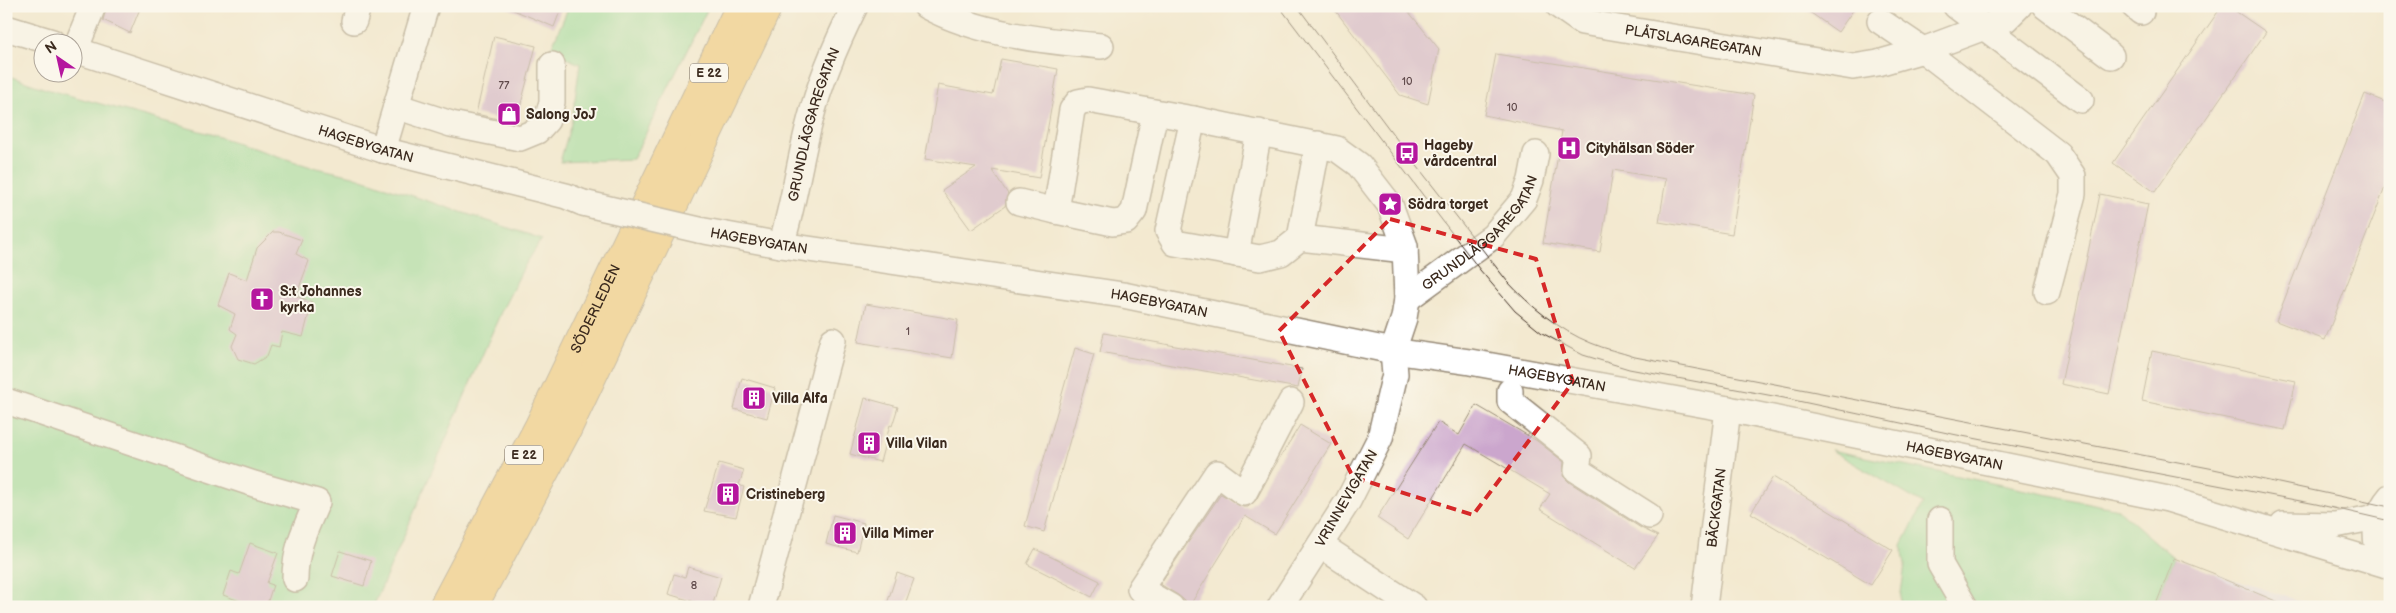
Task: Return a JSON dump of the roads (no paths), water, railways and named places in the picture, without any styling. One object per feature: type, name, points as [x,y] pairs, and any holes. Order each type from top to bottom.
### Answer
[{"type":"highway","name":"SÖDERLEDEN","points":[[443,607],[539,426],[740,6]]},
{"type":"highway","name":"SÖDERLEDEN","points":[[473,607],[566,432],[768,6]]},
{"type":"street","points":[[82,32],[93,6]]},
{"type":"street","points":[[383,150],[426,6]]},
{"type":"street","name":"GRUNDLÄGGAREGATAN","points":[[781,245],[788,223],[810,121],[830,56],[854,6]]},
{"type":"street","points":[[926,6],[964,21],[1020,35],[1060,42],[1101,46]]},
{"type":"street","name":"PLÅTSLAGAREGATAN","points":[[1559,6],[1582,22],[1831,65],[1853,67],[1878,63],[1922,50],[2006,19],[2020,6]]},
{"type":"street","points":[[1956,6],[2081,100]]},
{"type":"street","points":[[2045,6],[2111,56]]},
{"type":"street","points":[[1880,21],[1922,50],[2058,154],[2073,176],[2073,194],[2047,292]]},
{"type":"street","points":[[6,28],[32,36]]},
{"type":"street","name":"HAGEBYGATAN","points":[[82,53],[383,150],[566,196],[583,203],[699,230],[781,245],[1123,295],[1393,351],[1470,362],[1728,409],[2168,499],[2388,566]]},
{"type":"street","points":[[396,106],[451,124],[520,138],[537,131],[547,120],[552,102],[552,65]]},
{"type":"street","points":[[1056,211],[1072,110],[1078,102],[1088,100],[1337,148],[1359,165],[1390,205],[1405,250],[1407,299],[1404,318],[1393,351]]},
{"type":"street","points":[[1019,202],[1113,223],[1126,221],[1134,211],[1155,113]]},
{"type":"street","points":[[1193,119],[1168,231],[1175,243],[1260,258],[1281,253],[1300,238],[1318,144]]},
{"type":"street","points":[[1236,254],[1259,132]]},
{"type":"street","name":"GRUNDLÄGGAREGATAN","points":[[1407,299],[1493,236],[1524,199],[1532,180],[1536,154]]},
{"type":"street","points":[[1300,238],[1405,250]]},
{"type":"street","points":[[761,607],[833,340]]},
{"type":"street","name":"VRINNEVIGATAN","points":[[1280,607],[1348,501],[1380,438],[1395,374],[1393,351]]},
{"type":"street","points":[[1510,391],[1510,401],[1579,456],[1577,470],[1649,516]]},
{"type":"street","points":[[6,401],[254,484],[317,502],[302,535],[295,559],[295,579]]},
{"type":"street","points":[[1170,607],[1140,589],[1217,473],[1244,493],[1291,402]]},
{"type":"street","name":"BÄCKGATAN","points":[[1708,605],[1728,409]]},
{"type":"street","points":[[2384,507],[2375,533],[2378,550],[2388,566]]},
{"type":"street","name":"HAGEBYGATAN","points":[[2255,524],[2335,524],[2384,507]]},
{"type":"street","points":[[1940,520],[1940,564],[1965,607]]},
{"type":"street","points":[[1320,546],[1414,607]]},
{"type":"tram line","points":[[1279,6],[1480,270],[1515,311],[1542,333],[1583,355],[1629,369],[1784,398],[1957,435],[2316,504],[2390,521]]},
{"type":"tram line","points":[[1297,6],[1407,153],[1507,281],[1525,299],[1556,324],[1579,338],[1635,357],[2209,468],[2390,507]]},
{"type":"place","name":"Salong JoJ","points":[[509,114]]},
{"type":"place","name":"Cityhälsan Söder","points":[[1569,148]]},
{"type":"place","name":"Hageby vårdcentral","points":[[1407,153]]},
{"type":"place","name":"Södra torget","points":[[1390,204]]},
{"type":"place","name":"S:t Johannes kyrka","points":[[262,299]]},
{"type":"place","name":"Villa Alfa","points":[[754,398]]},
{"type":"place","name":"Villa Vilan","points":[[869,443]]},
{"type":"place","name":"Cristineberg","points":[[728,494]]},
{"type":"place","name":"Villa Mimer","points":[[845,533]]}]
